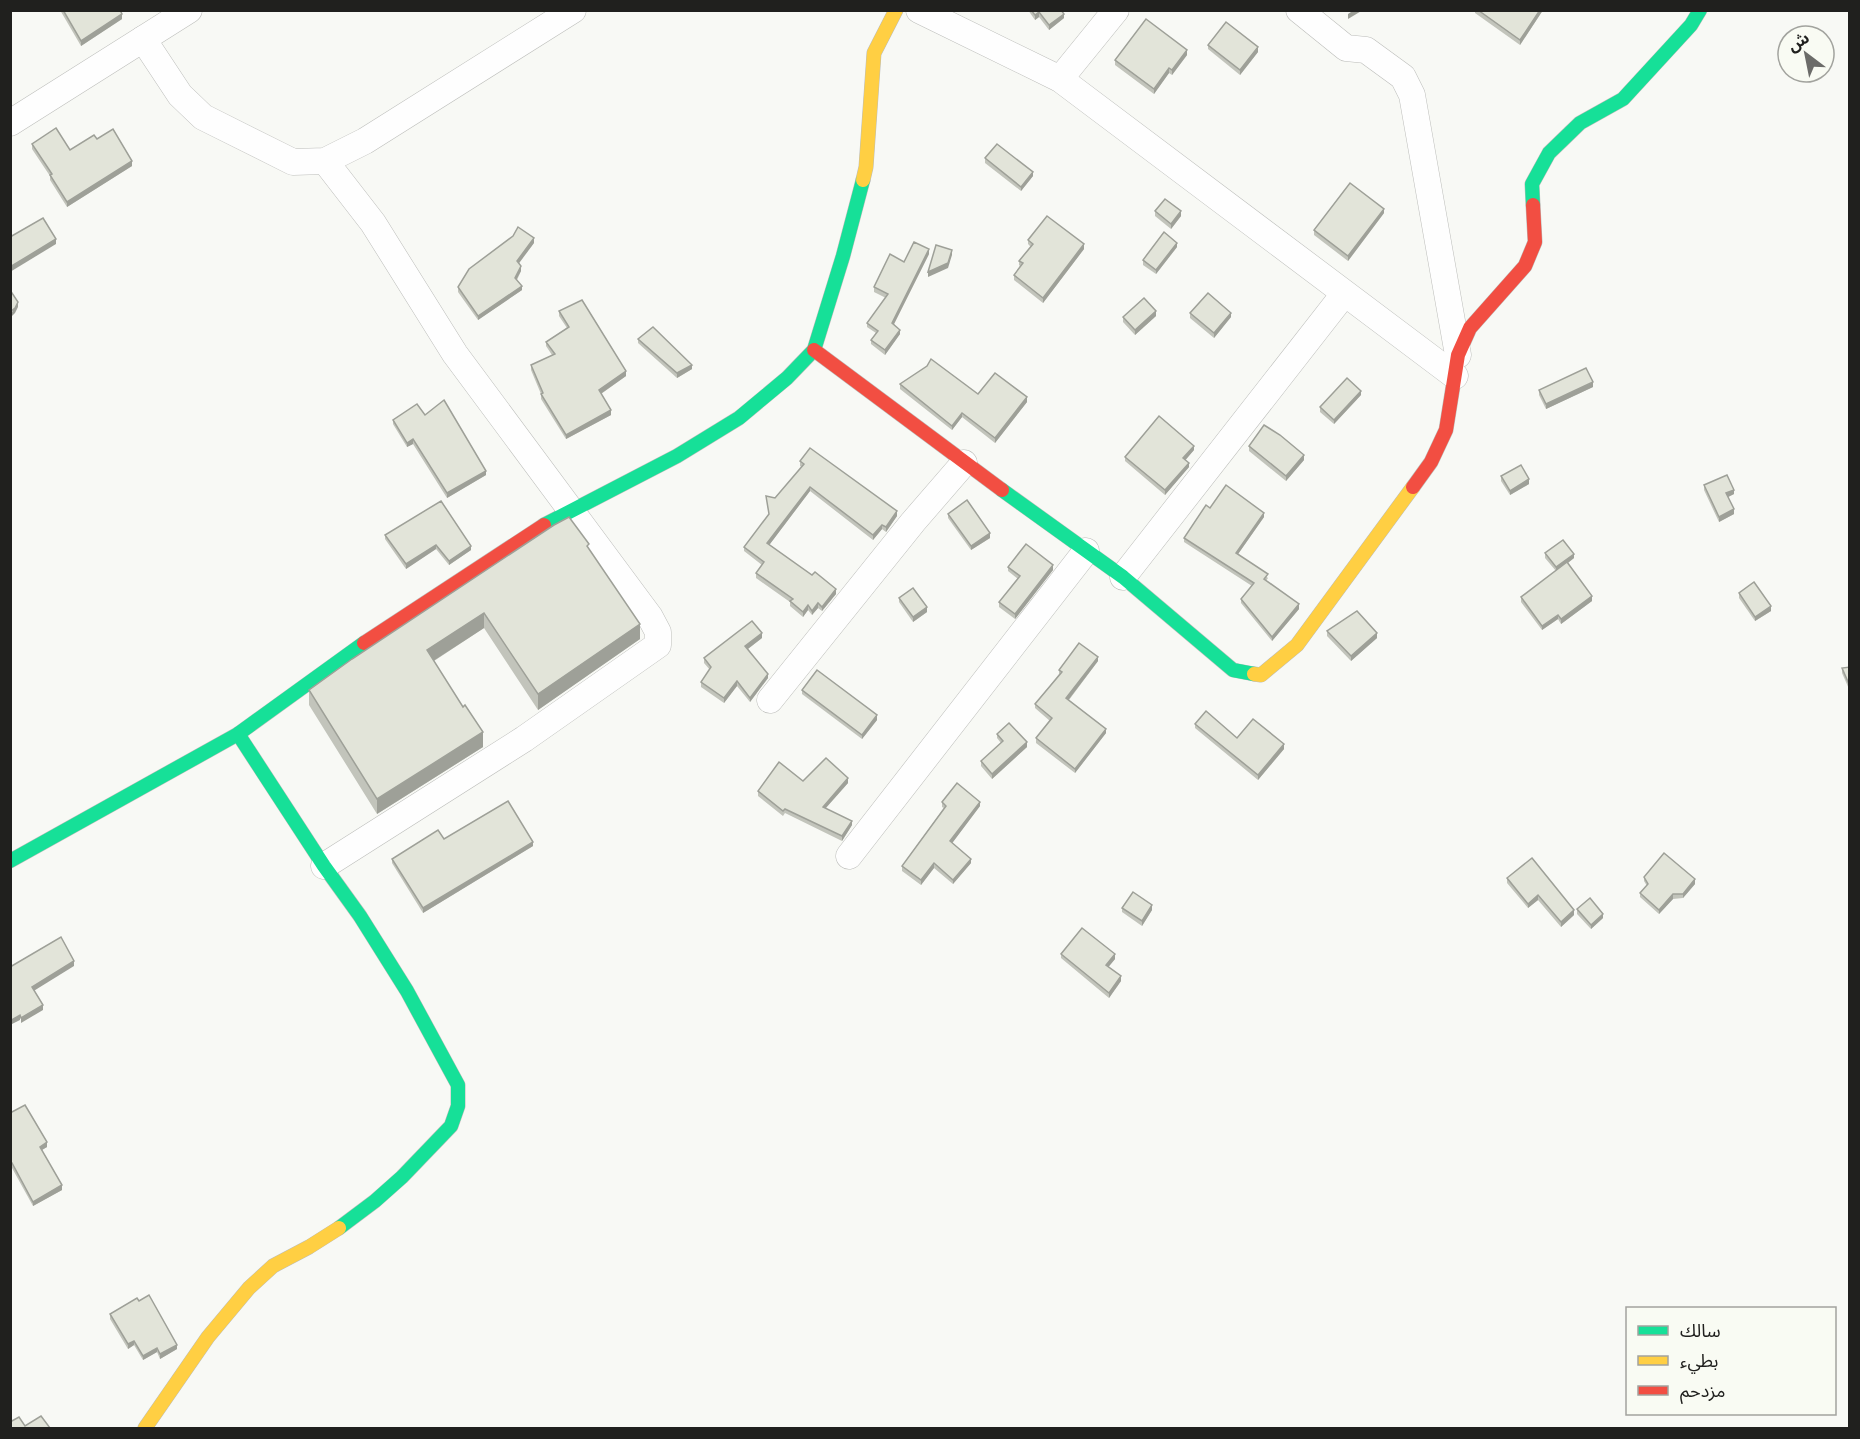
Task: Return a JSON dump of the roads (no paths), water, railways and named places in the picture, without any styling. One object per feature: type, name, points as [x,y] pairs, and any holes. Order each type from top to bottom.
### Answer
[{"type":"street","points":[[143,39],[180,95],[203,117],[293,162],[325,161],[365,141],[573,10]]},
{"type":"street","points":[[10,861],[238,734],[341,659],[546,524],[677,456],[739,418],[787,378],[814,350],[843,256],[866,167],[874,53],[896,10]]},
{"type":"street","points":[[919,10],[1060,79],[1344,294],[1456,366]]},
{"type":"street","points":[[1060,79],[1116,10]]},
{"type":"street","points":[[1299,10],[1346,48],[1366,50],[1403,77],[1412,95],[1456,366]]},
{"type":"street","points":[[814,350],[964,463],[1123,577],[1233,670],[1261,675],[1297,645],[1431,462],[1446,430],[1456,366],[1470,328],[1525,266],[1535,242],[1532,184],[1549,153],[1580,123],[1623,99],[1661,59],[1700,10]]},
{"type":"street","points":[[10,123],[186,11]]},
{"type":"street","points":[[324,866],[524,739],[658,645],[658,632],[650,617],[455,354],[374,223],[325,161]]},
{"type":"street","points":[[1123,577],[1344,294]]},
{"type":"street","points":[[770,700],[913,522],[964,463]]},
{"type":"street","points":[[849,856],[1086,550]]},
{"type":"street","points":[[145,1428],[208,1337],[249,1288],[273,1266],[326,1236],[375,1201],[427,1153],[450,1126],[456,1117],[459,1095],[454,1075],[393,967],[238,734]]}]
